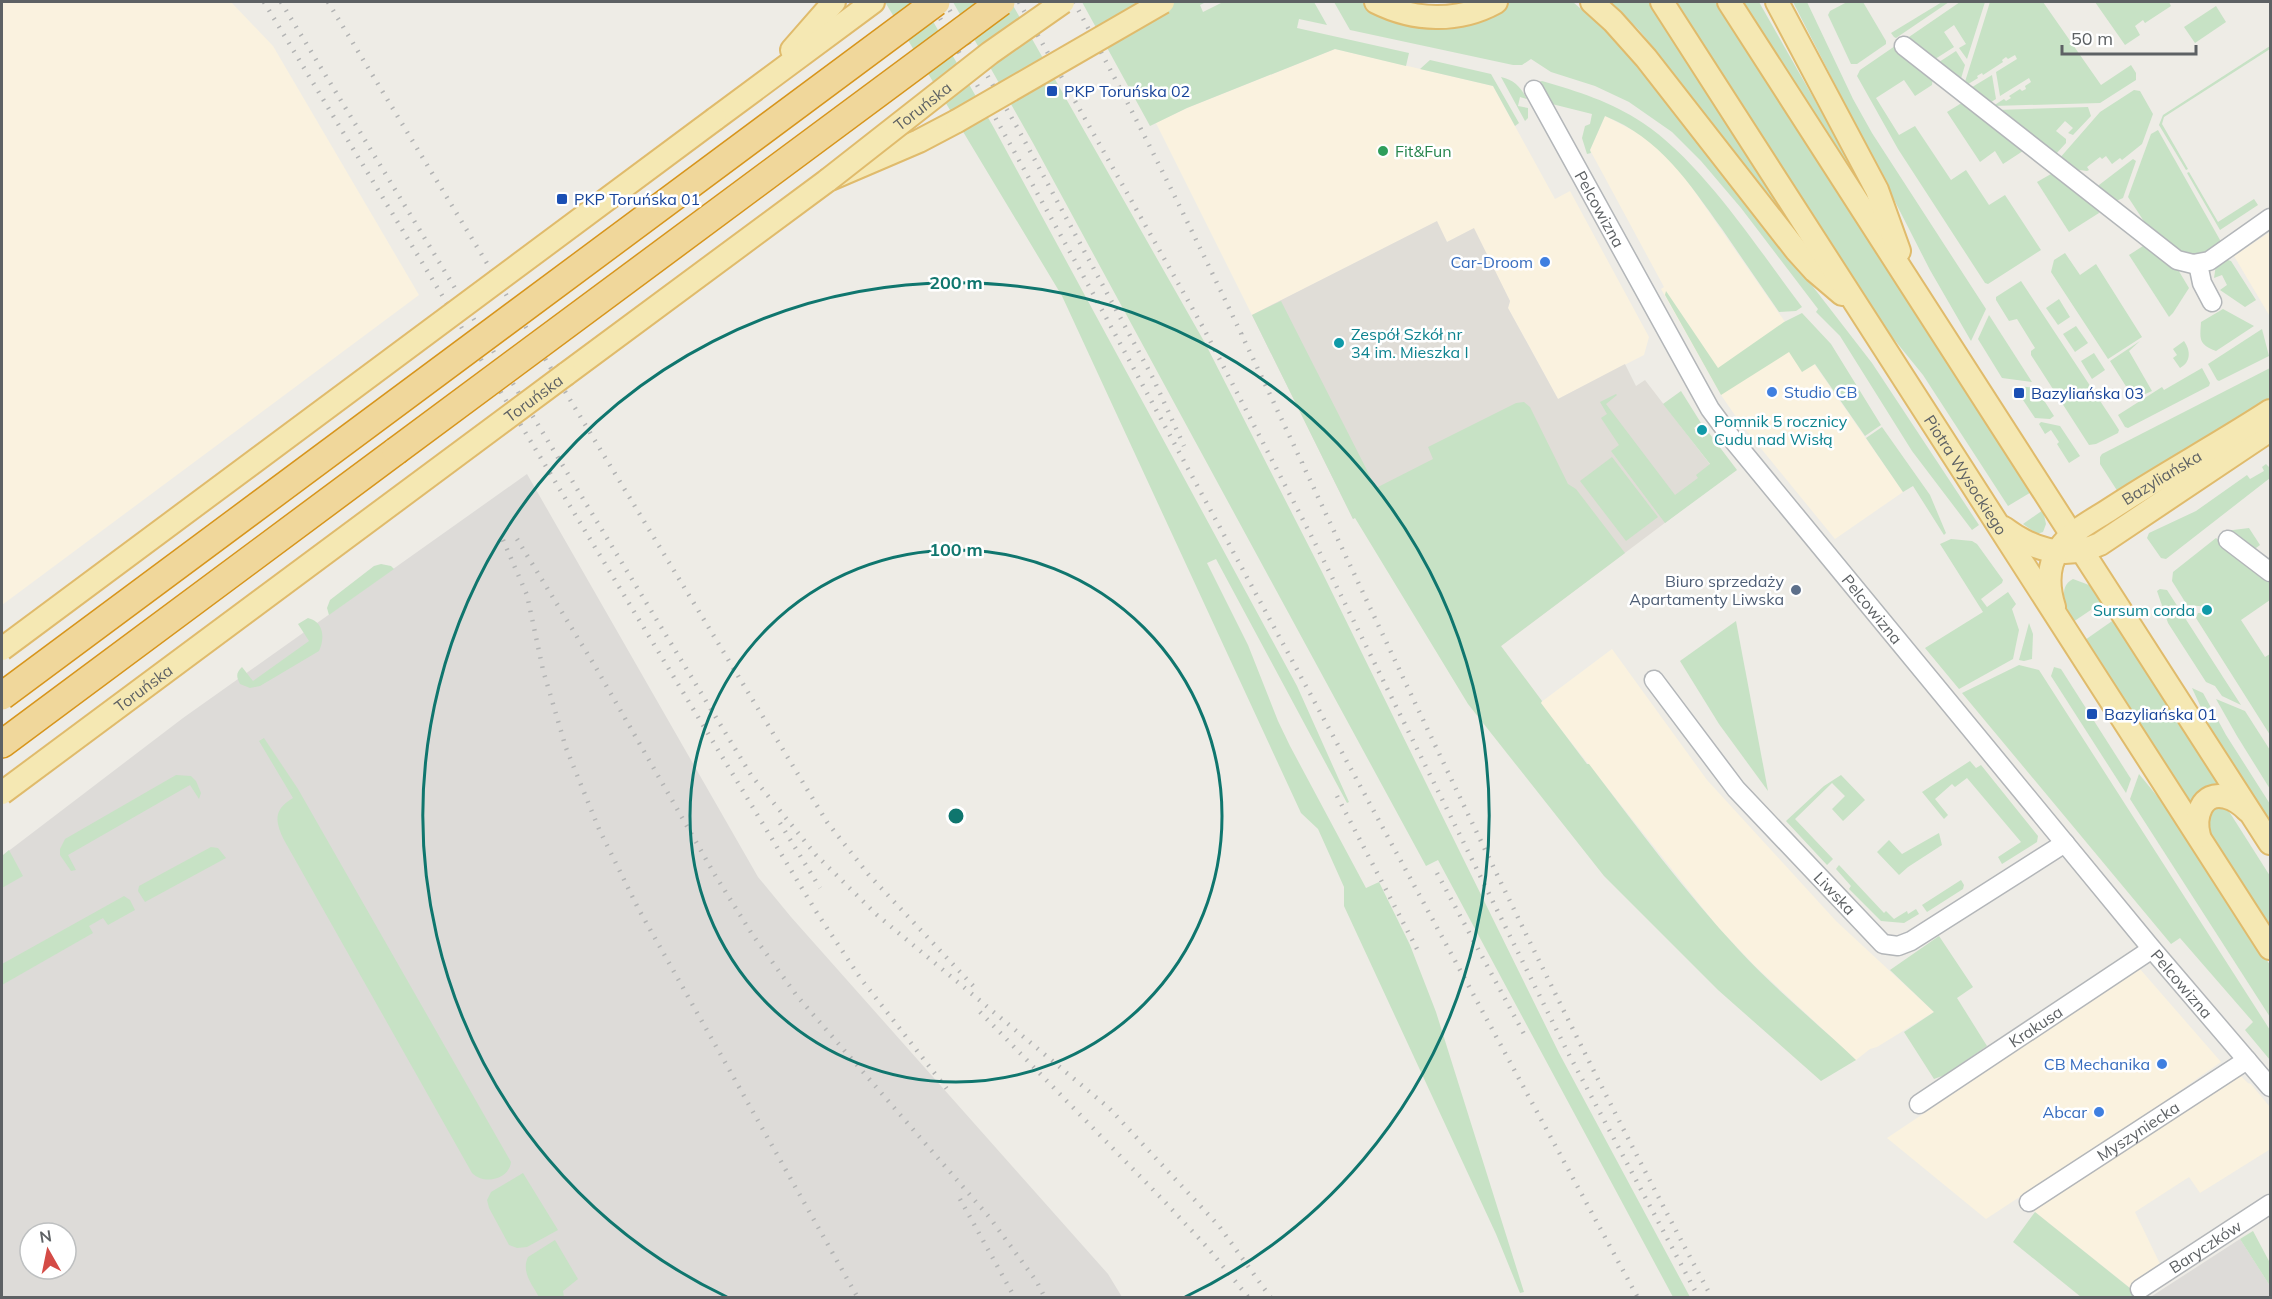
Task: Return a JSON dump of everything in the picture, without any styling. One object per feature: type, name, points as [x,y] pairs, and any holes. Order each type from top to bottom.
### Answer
[{"type":"highway","points":[[2,696],[936,2]]},
{"type":"highway","points":[[2,744],[1001,2]]},
{"type":"main road","points":[[715,119],[772,70],[834,2]]},
{"type":"main road","points":[[2,649],[873,2]]},
{"type":"main road","name":"Toruńska","points":[[2,793],[828,180],[990,53],[1063,2]]},
{"type":"main road","points":[[828,180],[928,136],[1163,2]]},
{"type":"main road","points":[[1376,2],[1402,12],[1446,17],[1472,13],[1496,2]]},
{"type":"main road","points":[[1592,2],[1631,40],[1796,250],[1815,271],[1862,313]]},
{"type":"main road","name":"Piotra Wysockiego","points":[[1662,2],[2271,948]]},
{"type":"main road","points":[[1729,2],[2271,843]]},
{"type":"main road","points":[[1777,2],[1877,190],[1912,286]]},
{"type":"main road","name":"Bazyliańska","points":[[1996,521],[2027,544],[2057,552],[2077,542],[2130,496],[2271,411]]},
{"type":"main road","name":"Bazyliańska","points":[[2077,542],[2100,544],[2271,430]]},
{"type":"main road","points":[[2057,552],[2051,567],[2050,585],[2054,605],[2064,627]]},
{"type":"main road","points":[[2199,837],[2197,816],[2200,807],[2209,799],[2224,796],[2251,812]]},
{"type":"street","points":[[1904,46],[2116,211],[2172,258],[2198,264],[2214,259],[2271,218]]},
{"type":"street","name":"Pelcowizna","points":[[1534,90],[1710,409],[1768,484],[1856,587],[2152,949],[2271,1087]]},
{"type":"street","points":[[2198,264],[2202,283],[2212,302]]},
{"type":"street","points":[[2228,540],[2271,572]]},
{"type":"street","name":"Liwska","points":[[1654,680],[1736,789],[1882,944],[1898,946],[1911,940],[2065,843]]},
{"type":"street","name":"Krakusa","points":[[1919,1104],[2152,949]]},
{"type":"street","name":"Myszyniecka","points":[[2029,1202],[2247,1060]]},
{"type":"street","name":"Baryczków","points":[[2140,1289],[2271,1204]]},
{"type":"shaded area","points":[[2,2],[231,2],[273,46],[419,295],[2,605]]},
{"type":"shaded area","points":[[1335,49],[1493,86],[1555,199],[1570,191],[1649,337],[1644,355],[1558,399],[1508,308],[1510,301],[1473,229],[1447,242],[1436,222],[1252,315],[1156,123],[1187,108]]},
{"type":"shaded area","points":[[1605,116],[1642,135],[1679,169],[1903,492],[1835,539],[1741,424],[1721,395],[1661,289],[1664,287],[1590,150]]},
{"type":"shaded area","name":"Zespół Szkół nr 34 im. Mieszka I","points":[[1437,221],[1447,242],[1474,228],[1510,301],[1508,308],[1558,399],[1625,364],[1636,386],[1645,380],[1722,480],[1501,646],[1383,503],[1353,519],[1252,315]]},
{"type":"shaded area","points":[[2270,232],[2270,315],[2269,315],[2234,256]]},
{"type":"shaded area","points":[[527,474],[758,877],[1108,1274],[1122,1297],[2,1298],[2,856],[183,718]]},
{"type":"shaded area","points":[[1612,649],[1707,780],[1836,921],[1934,1012],[1870,1049],[1856,1060],[1755,966],[1717,926],[1540,703]]},
{"type":"shaded area","points":[[2140,969],[2221,1062],[2158,1106],[1986,1219],[1887,1138]]},
{"type":"shaded area","points":[[2239,1074],[2251,1084],[2270,1107],[2270,1152],[2269,1150],[2200,1193],[2189,1177],[2135,1212],[2161,1266],[2130,1288],[2035,1212],[2034,1208]]},
{"type":"shaded area","points":[[2240,1239],[2270,1286],[2270,1297],[2149,1298]]},
{"type":"green space","points":[[885,2],[922,2],[994,128],[1297,686],[1349,802],[1347,803],[1216,559],[1207,563],[1248,645],[1290,746],[1366,888],[1379,882],[1410,945],[1436,1012],[1524,1292],[1520,1293],[1496,1234],[1344,906],[1344,887],[1318,829],[1301,813],[1062,296]]},
{"type":"green space","points":[[953,2],[1011,2],[1205,343],[1322,572],[1559,1053],[1690,1297],[1673,1297],[1438,860],[1426,866],[1033,143]]},
{"type":"green space","points":[[1082,2],[1206,2],[1200,5],[1203,12],[1223,2],[1314,2],[1327,25],[1299,19],[1297,28],[1409,53],[1406,66],[1335,49],[1187,108],[1150,126]]},
{"type":"green space","points":[[1334,2],[1361,2],[1369,7],[1500,7],[1509,2],[1573,2],[1611,35],[1664,100],[1667,98],[1872,363],[1979,525],[1972,530],[1912,451],[1840,336],[1816,312],[1818,309],[1741,208],[1701,161],[1672,132],[1629,102],[1595,86],[1551,72],[1531,59],[1522,65],[1513,65],[1350,30]]},
{"type":"green space","points":[[1610,2],[1651,2],[1808,247],[1681,88],[1683,85],[1639,30]]},
{"type":"green space","points":[[1674,2],[1718,2],[2033,491],[2008,506],[1923,375],[1884,327]]},
{"type":"green space","points":[[1740,2],[1759,2],[1868,194],[1865,196]]},
{"type":"green space","points":[[1793,2],[1807,2],[1853,99],[1872,133],[1986,309],[1971,341],[1930,270]]},
{"type":"green space","points":[[1847,2],[1863,2],[1886,41],[1886,44],[1857,64],[1851,64],[1828,15],[1830,11]]},
{"type":"green space","points":[[1942,2],[1949,2],[1896,38],[1891,33]]},
{"type":"green space","points":[[1960,2],[1985,2],[1967,59],[1959,48],[1966,44],[1954,25],[1944,32],[1954,47],[1932,61],[1906,39]]},
{"type":"green space","points":[[1990,2],[2043,2],[2101,85],[2131,65],[2136,73],[2136,80],[2100,103],[1993,106],[2004,99],[2006,101],[2011,98],[2009,96],[2020,89],[2022,91],[2026,89],[2025,86],[2031,82],[2029,78],[2000,96],[1996,72],[2017,59],[2015,55],[2008,59],[2006,57],[2002,60],[2003,62],[1964,85]]},
{"type":"green space","points":[[2095,2],[2169,2],[2171,6],[2145,23],[2143,20],[2135,26],[2140,35],[2125,45]]},
{"type":"green space","points":[[2216,6],[2226,22],[2195,43],[2184,27]]},
{"type":"green space","points":[[1895,46],[1933,76],[1932,85],[1915,96],[1904,80],[1876,98],[1899,135],[1915,126],[1951,180],[1966,170],[1989,205],[2005,195],[2041,250],[1988,284],[1985,283],[1898,149],[1857,76],[1860,70]]},
{"type":"green space","points":[[2270,46],[2270,49],[2164,117],[2162,124],[2188,169],[2186,170],[2159,125],[2163,115]]},
{"type":"green space","points":[[1956,51],[1965,65],[1960,82],[1936,64]]},
{"type":"green space","points":[[1430,60],[1491,74],[1519,123],[1515,126],[1493,86],[1420,69]]},
{"type":"green space","points":[[1992,75],[1996,99],[1988,104],[1969,89]]},
{"type":"green space","points":[[1501,77],[1516,84],[1527,99],[1520,97],[1518,106],[1528,108],[1528,118],[1525,121]]},
{"type":"green space","points":[[1542,81],[1606,103],[1643,123],[1665,140],[1687,160],[1728,208],[1802,307],[1796,311],[1779,312],[1698,195],[1672,164],[1642,136],[1605,116],[1590,150],[1591,153],[1587,154],[1582,138],[1585,126],[1590,124],[1592,114],[1552,104],[1539,82]]},
{"type":"green space","points":[[2134,90],[2140,91],[2153,114],[2142,144],[2122,160],[2120,158],[2112,164],[2106,156],[2102,159],[2100,157],[2087,167],[2089,170],[2087,171],[2072,169],[2059,159],[2100,112]]},
{"type":"green space","points":[[1960,104],[1969,104],[2016,140],[2023,151],[2003,164],[1995,151],[1980,162],[1947,112]]},
{"type":"green space","points":[[2088,107],[2091,116],[2073,135],[2068,133],[2073,128],[2065,121],[2056,131],[2066,139],[2066,143],[2055,155],[1996,110]]},
{"type":"green space","points":[[2158,130],[2220,240],[2221,245],[2218,250],[2188,256],[2149,229],[2128,197],[2151,134]]},
{"type":"green space","points":[[2133,159],[2136,161],[2123,198],[2114,202],[2099,190],[2099,185]]},
{"type":"green space","points":[[2189,172],[2218,222],[2254,199],[2258,205],[2220,230],[2187,173]]},
{"type":"green space","points":[[2058,173],[2096,203],[2099,213],[2069,232],[2037,182],[2051,174]]},
{"type":"green space","points":[[2143,246],[2151,246],[2177,268],[2189,288],[2169,317],[2129,255]]},
{"type":"green space","points":[[2065,253],[2080,275],[2096,264],[2142,337],[2108,359],[2051,272],[2054,260]]},
{"type":"green space","points":[[2225,259],[2231,261],[2256,300],[2245,307],[2220,290],[2227,285],[2222,275],[2214,278],[2216,265]]},
{"type":"green space","points":[[2021,281],[2112,419],[2119,430],[2118,433],[2089,445],[2031,355],[2031,351],[2035,348],[2017,319],[2009,321],[1996,297]]},
{"type":"green space","points":[[1666,291],[1718,368],[1784,322],[1802,313],[1831,344],[1881,425],[1865,436],[1815,364],[1802,372],[1789,352],[1721,395],[1665,295]]},
{"type":"green space","points":[[2059,299],[2070,317],[2058,325],[2046,308]]},
{"type":"green space","points":[[1281,301],[1376,488],[1433,459],[1428,447],[1516,403],[1524,402],[1530,407],[1568,484],[1576,489],[1625,553],[1501,646],[1587,764],[1719,928],[1782,992],[1856,1060],[1821,1081],[1718,990],[1604,876],[1468,704],[1355,518],[1353,519],[1252,315]]},
{"type":"green space","points":[[2223,309],[2254,326],[2216,351],[2206,346],[2201,340],[2201,322]]},
{"type":"green space","points":[[1989,315],[2032,382],[2002,378],[1978,339]]},
{"type":"green space","points":[[2076,326],[2088,343],[2075,352],[2063,334]]},
{"type":"green space","points":[[2262,329],[2269,356],[2217,380],[2208,364]]},
{"type":"green space","points":[[2140,341],[2129,351],[2152,391],[2134,399],[2110,361]]},
{"type":"green space","points":[[2184,341],[2189,356],[2184,366],[2180,368],[2173,358],[2177,355],[2173,349]]},
{"type":"green space","points":[[2094,353],[2105,370],[2092,379],[2081,361]]},
{"type":"green space","points":[[2202,368],[2210,383],[2209,386],[2128,428],[2125,427],[2118,415],[2162,387],[2164,390]]},
{"type":"green space","points":[[2270,368],[2270,402],[2118,492],[2100,464],[2102,454]]},
{"type":"green space","points":[[2017,386],[2036,388],[2054,416],[2050,419],[2035,418]]},
{"type":"green space","points":[[1681,391],[1701,423],[1694,428],[1702,438],[1709,433],[1737,470],[1665,523],[1611,451],[1619,445],[1601,418],[1607,414],[1600,402],[1617,395],[1606,404],[1675,495],[1698,478],[1696,475],[1710,464],[1663,404]]},
{"type":"green space","points":[[2041,422],[2060,426],[2080,456],[2069,463],[2051,430],[2045,434],[2039,424]]},
{"type":"green space","points":[[1882,427],[1930,495],[1946,533],[1944,535],[1913,486],[1903,492],[1866,438]]},
{"type":"green space","points":[[1612,457],[1658,517],[1626,541],[1580,481]]},
{"type":"green space","points":[[2266,464],[2270,468],[2270,478],[2166,559],[2161,558],[2147,538],[2149,533],[2196,511],[2247,475],[2250,479],[2264,471],[2262,467]]},
{"type":"green space","points":[[2043,510],[2046,524],[2043,532],[2037,534],[2023,524]]},
{"type":"green space","points":[[2249,528],[2260,545],[2252,551],[2225,531]]},
{"type":"green space","points":[[2216,538],[2270,579],[2270,600],[2241,620],[2265,657],[2270,654],[2270,735],[2196,618],[2198,613],[2209,613],[2210,607],[2187,605],[2172,581],[2173,572]]},
{"type":"green space","points":[[1951,539],[1972,541],[1977,544],[2003,580],[1981,599],[1987,607],[2008,592],[2016,604],[2012,609],[2019,630],[2013,659],[1959,689],[1925,648],[1983,612],[1940,544]]},
{"type":"green space","points":[[381,564],[394,569],[329,615],[327,608],[330,600],[374,566]]},
{"type":"green space","points":[[2073,579],[2089,585],[2104,601],[2073,622],[2064,593],[2065,587]]},
{"type":"green space","points":[[2167,590],[2241,705],[2222,696],[2215,686],[2206,682],[2168,623],[2157,591]]},
{"type":"green space","points":[[308,618],[317,623],[322,631],[319,651],[260,686],[250,688],[240,684],[237,675],[242,667],[253,681],[309,641],[298,624]]},
{"type":"green space","points":[[2115,619],[2225,791],[2190,804],[2085,640]]},
{"type":"green space","points":[[1736,621],[1768,791],[1719,724],[1680,661]]},
{"type":"green space","points":[[2029,623],[2033,634],[2032,659],[2019,660]]},
{"type":"green space","points":[[2019,665],[2039,670],[2270,1030],[2270,1060],[2245,1030],[2253,1022],[2180,938],[2171,944],[1962,693]]},
{"type":"green space","points":[[2054,667],[2061,669],[2131,779],[2126,793],[2051,676]]},
{"type":"green space","points":[[2192,688],[2203,693],[2226,735],[2270,804],[2270,826],[2217,742]]},
{"type":"green space","points":[[2216,699],[2245,711],[2270,750],[2270,789],[2237,736]]},
{"type":"green space","points":[[264,738],[298,789],[511,1162],[506,1173],[501,1177],[489,1180],[472,1173],[284,840],[278,816],[282,807],[293,798],[259,741]]},
{"type":"green space","points":[[1970,761],[1976,768],[1981,765],[2038,836],[2037,842],[2002,864],[1998,857],[2021,842],[1967,778],[1955,787],[1952,784],[1935,799],[1948,815],[1944,819],[1922,792]]},
{"type":"green space","points":[[2139,774],[2180,824],[2270,965],[2270,1017],[2130,799]]},
{"type":"green space","points":[[176,775],[191,776],[196,781],[201,793],[199,799],[190,785],[68,855],[76,870],[71,871],[60,855],[65,839]]},
{"type":"green space","points":[[1841,775],[1865,800],[1843,821],[1832,809],[1845,796],[1832,783],[1795,819],[1833,859],[1827,865],[1786,821],[1824,786]]},
{"type":"green space","points":[[2217,806],[2225,808],[2230,813],[2270,876],[2270,930],[2206,829],[2204,817]]},
{"type":"green space","points":[[1939,833],[1942,845],[1899,875],[1877,852],[1889,840],[1902,854]]},
{"type":"green space","points":[[211,847],[218,848],[226,858],[145,902],[138,891],[139,886]]},
{"type":"green space","points":[[9,850],[23,876],[2,888],[2,856]]},
{"type":"green space","points":[[1839,865],[1884,913],[1886,911],[1894,919],[1907,911],[1908,914],[1916,909],[1919,914],[1904,923],[1881,921],[1849,889],[1851,886],[1836,869]]},
{"type":"green space","points":[[1961,880],[1964,885],[1963,889],[1927,912],[1922,905]]},
{"type":"green space","points":[[124,896],[130,900],[135,910],[108,925],[103,918],[89,926],[93,933],[2,985],[2,964]]},
{"type":"green space","points":[[1939,936],[1973,987],[1957,998],[1987,1046],[1945,1075],[1934,1079],[1904,1032],[1934,1012],[1890,970]]},
{"type":"green space","points":[[523,1173],[558,1230],[527,1247],[517,1248],[509,1245],[487,1200],[491,1192]]},
{"type":"green space","points":[[2035,1212],[2141,1297],[2081,1297],[2013,1242]]},
{"type":"green space","points":[[2253,1231],[2270,1263],[2270,1286],[2240,1239]]},
{"type":"green space","points":[[555,1240],[578,1279],[563,1291],[564,1297],[539,1297],[528,1278],[526,1262],[528,1257]]},
{"type":"railway","points":[[264,2],[817,913],[861,979],[947,1089]]},
{"type":"railway","points":[[281,2],[751,775],[816,855],[877,915],[1109,1108],[1219,1226],[1271,1298]]},
{"type":"railway","points":[[328,2],[827,822],[868,874],[978,991]]},
{"type":"railway","points":[[931,2],[1090,288],[1638,1298]]},
{"type":"railway","points":[[945,2],[1017,127],[1153,378],[1184,446]]},
{"type":"railway","points":[[1019,2],[1204,329],[1315,543],[1566,1049],[1699,1298]]},
{"type":"railway","points":[[1074,2],[1208,264],[1564,1012],[1712,1298]]},
{"type":"railway","points":[[517,539],[595,666],[715,875],[752,934],[797,996],[990,1218],[1037,1282],[1045,1298]]},
{"type":"railway","points":[[503,540],[527,595],[543,670],[566,748],[599,829],[638,908],[858,1298]]},
{"type":"railway","points":[[1337,796],[1417,949]]},
{"type":"railway","points":[[780,823],[820,888]]},
{"type":"railway","points":[[1437,873],[1524,1034]]},
{"type":"railway","points":[[980,1012],[1164,1201],[1207,1247],[1249,1298]]},
{"type":"railway","points":[[960,1199],[1015,1298]]},
{"type":"place","name":"PKP Toruńska 02","points":[[1052,91]]},
{"type":"place","name":"Fit&Fun","points":[[1383,151]]},
{"type":"place","name":"PKP Toruńska 01","points":[[562,199]]},
{"type":"place","name":"Car-Droom","points":[[1545,262]]},
{"type":"place","name":"Zespół Szkół nr 34 im. Mieszka I","points":[[1339,343]]},
{"type":"place","name":"Studio CB","points":[[1772,392]]},
{"type":"place","name":"Bazyliańska 03","points":[[2019,393]]},
{"type":"place","name":"Pomnik 5 rocznicy Cudu nad Wisłą","points":[[1702,430]]},
{"type":"place","name":"Biuro sprzedaży Apartamenty Liwska","points":[[1796,590]]},
{"type":"place","name":"Sursum corda","points":[[2207,610]]},
{"type":"place","name":"Bazyliańska 01","points":[[2092,714]]},
{"type":"place","name":"CB Mechanika","points":[[2162,1064]]},
{"type":"place","name":"Abcar","points":[[2099,1112]]}]
